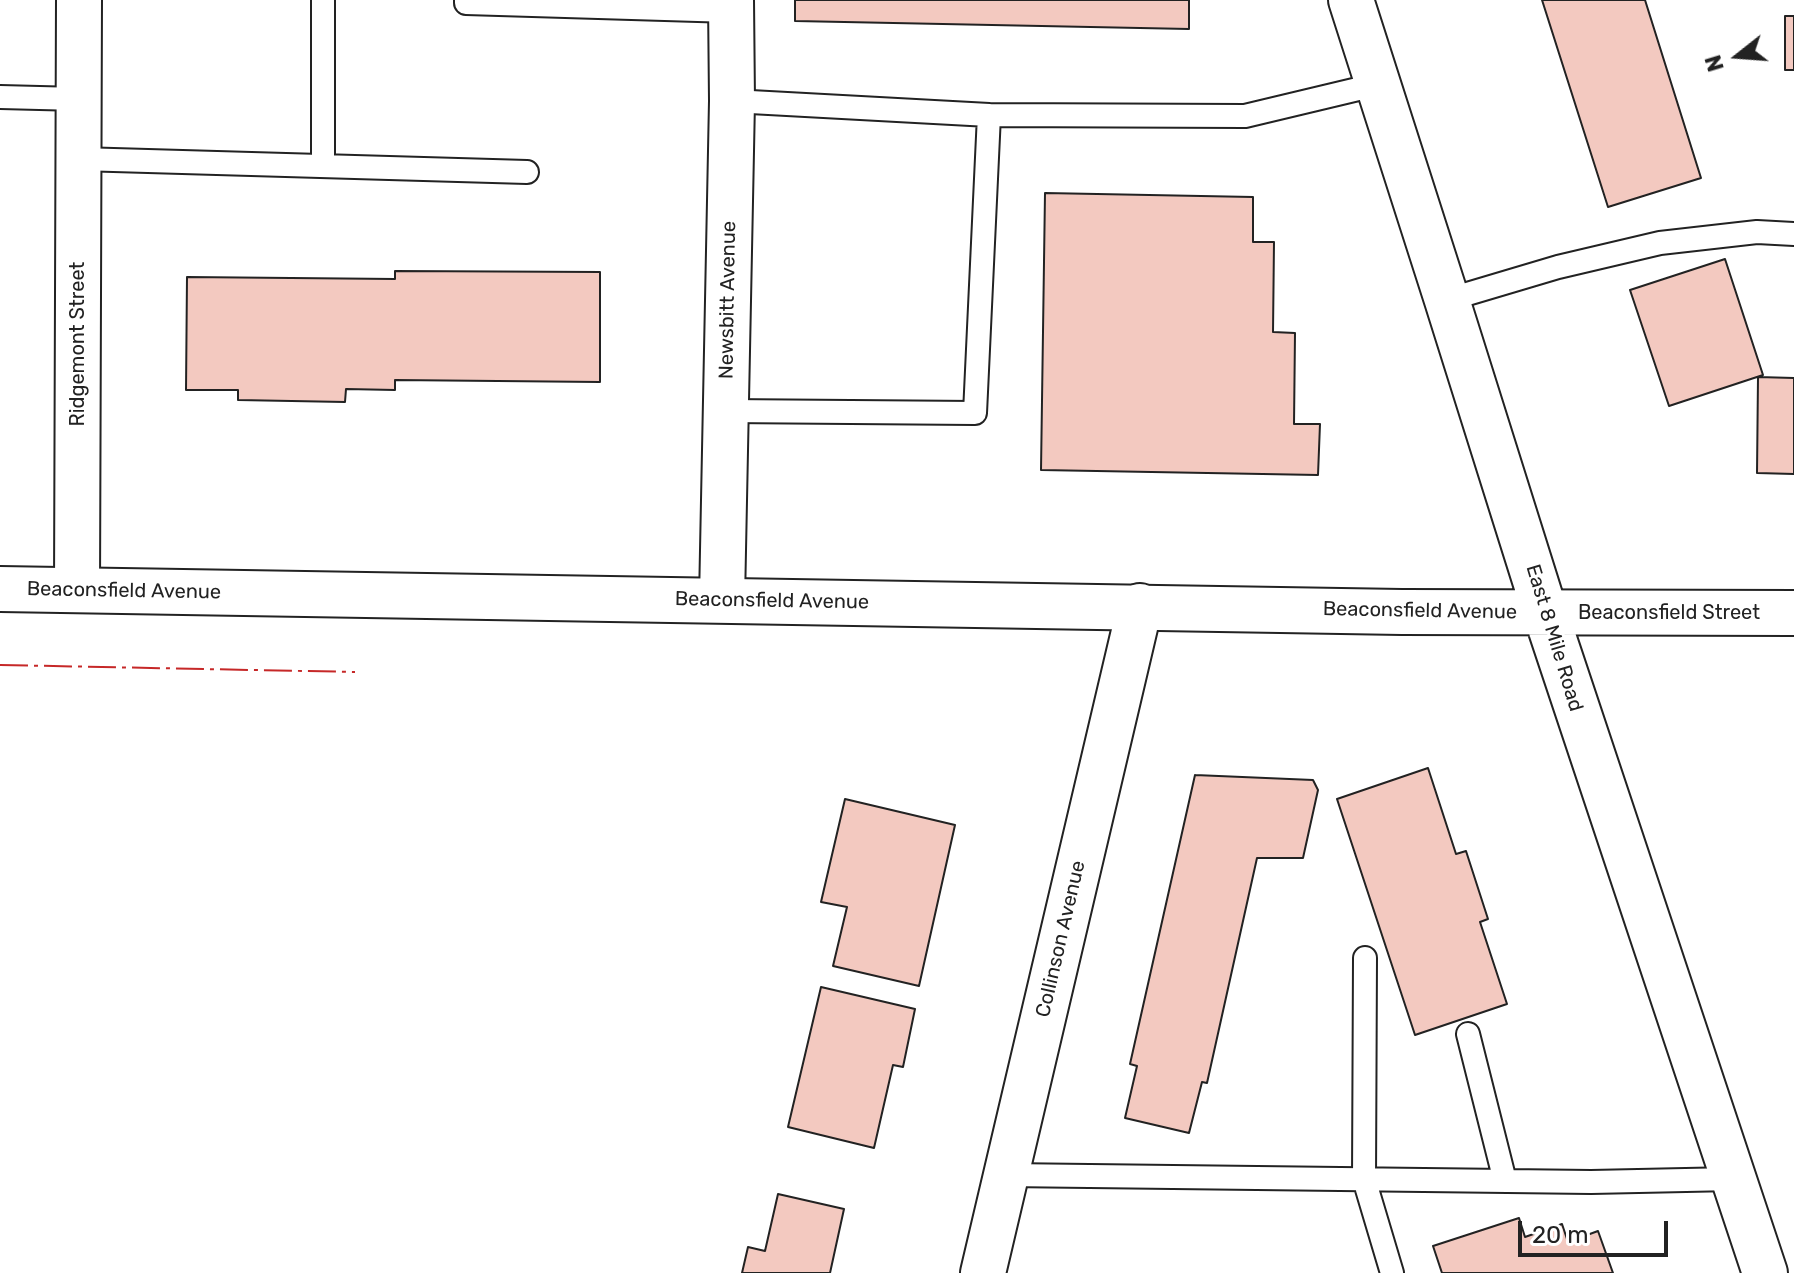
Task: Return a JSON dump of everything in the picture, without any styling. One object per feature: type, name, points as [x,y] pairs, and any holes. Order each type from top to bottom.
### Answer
[{"type":"street","name":"Ridgemont Street","points":[[77,590],[79,0]]},
{"type":"street","name":"East 8 Mile Road","points":[[1351,0],[1545,612],[1765,1273]]},
{"type":"street","name":"Newsbitt Avenue","points":[[722,600],[732,101],[731,6]]},
{"type":"street","name":"Beaconsfield Avenue","points":[[0,589],[1545,612]]},
{"type":"street","name":"Collinson Avenue","points":[[983,1273],[1140,606]]},
{"type":"street","name":"Beaconsfield Street","points":[[1545,612],[1794,613]]},
{"type":"lane","points":[[323,0],[323,166]]},
{"type":"lane","points":[[466,0],[466,3],[731,6]]},
{"type":"lane","points":[[732,101],[989,115],[1245,116],[1379,84]]},
{"type":"lane","points":[[0,97],[79,99]]},
{"type":"lane","points":[[726,411],[975,413],[989,115]]},
{"type":"lane","points":[[79,159],[527,172]]},
{"type":"lane","points":[[1447,300],[1558,267],[1660,243],[1757,232],[1794,234]]},
{"type":"lane","points":[[1365,958],[1364,1179],[1392,1273]]},
{"type":"lane","points":[[1468,1034],[1505,1181]]},
{"type":"lane","points":[[1006,1175],[1591,1182],[1733,1179]]},
{"type":"building","points":[[795,0],[1189,0],[1189,29],[795,21]]},
{"type":"building","points":[[1542,0],[1645,0],[1701,178],[1608,207]]},
{"type":"building","points":[[1785,16],[1794,16],[1794,70],[1785,70]]},
{"type":"building","points":[[1045,193],[1253,197],[1253,242],[1274,242],[1273,332],[1295,333],[1294,424],[1320,424],[1318,475],[1041,470]]},
{"type":"building","points":[[1725,259],[1763,375],[1669,406],[1630,290]]},
{"type":"building","points":[[395,271],[600,272],[600,382],[395,380],[395,390],[346,389],[345,402],[238,400],[238,390],[186,390],[187,277],[395,279]]},
{"type":"building","points":[[1758,377],[1794,378],[1794,474],[1757,473]]},
{"type":"building","points":[[1428,768],[1456,854],[1466,851],[1488,919],[1480,922],[1507,1004],[1415,1035],[1337,799]]},
{"type":"building","points":[[1195,775],[1313,780],[1318,790],[1303,858],[1257,858],[1207,1083],[1202,1082],[1189,1133],[1125,1118],[1137,1066],[1130,1064]]},
{"type":"building","points":[[845,799],[955,825],[919,986],[833,966],[847,907],[821,902]]},
{"type":"building","points":[[821,987],[915,1009],[903,1067],[893,1065],[874,1148],[788,1127]]},
{"type":"building","points":[[778,1194],[844,1209],[830,1273],[742,1273],[748,1247],[765,1251]]},
{"type":"building","points":[[1519,1218],[1525,1237],[1562,1224],[1568,1242],[1598,1231],[1613,1273],[1442,1273],[1433,1246]]},
{"type":"power","points":[[0,665],[355,672]]}]
